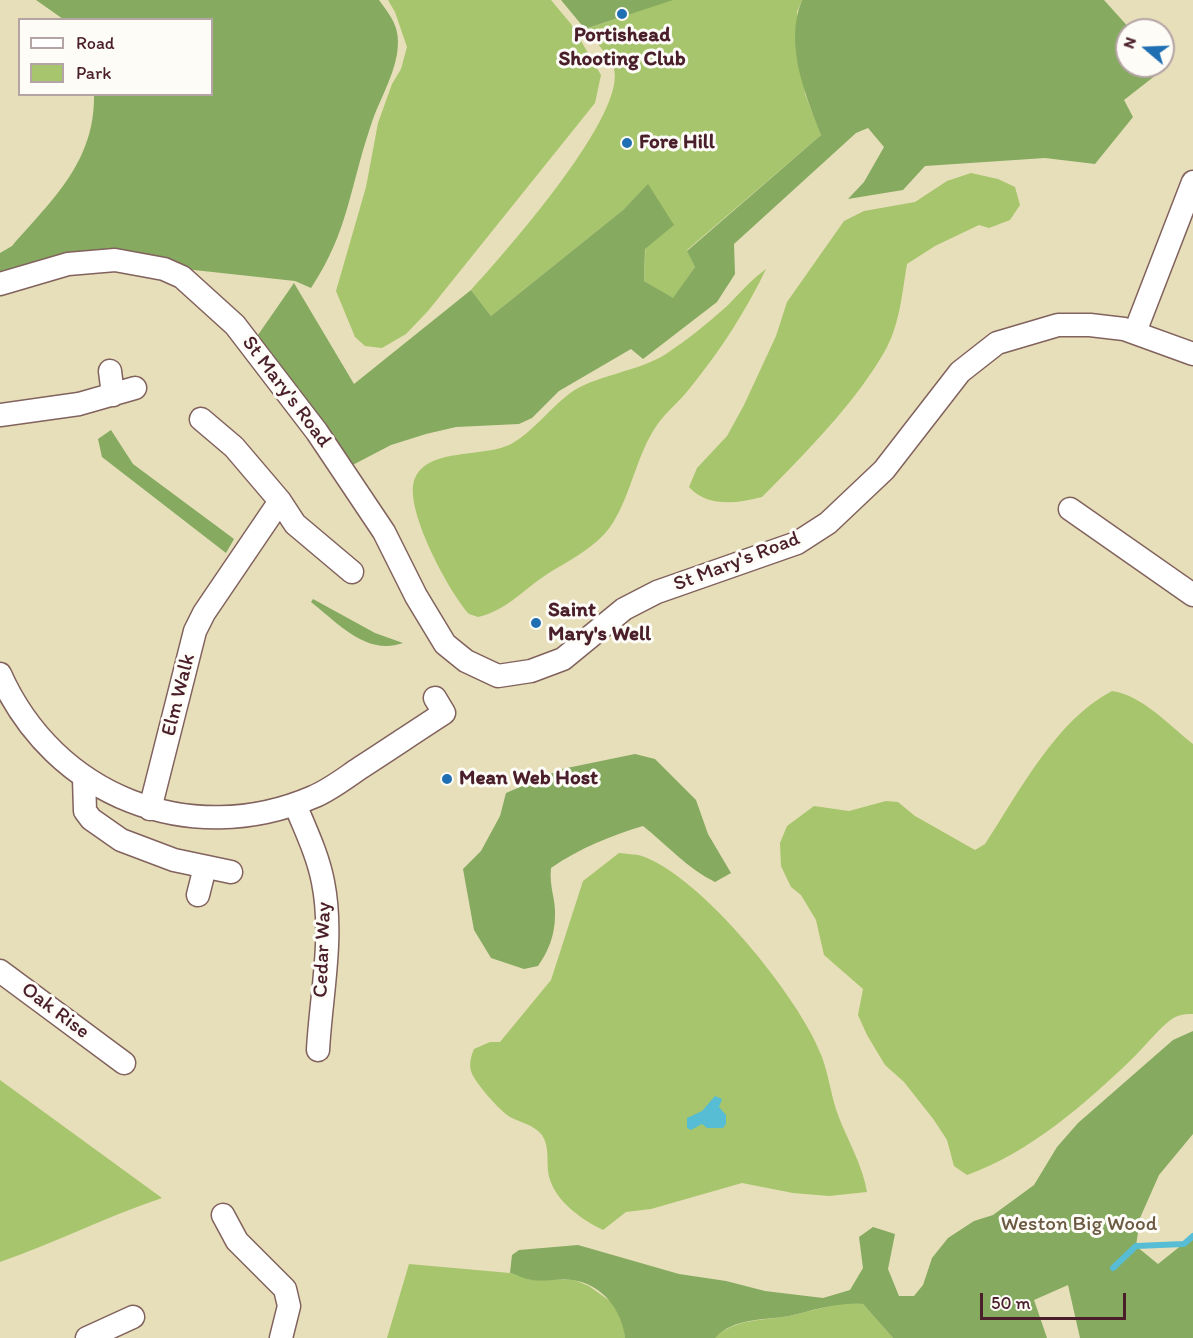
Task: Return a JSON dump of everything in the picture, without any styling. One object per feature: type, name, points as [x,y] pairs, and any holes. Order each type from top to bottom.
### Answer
[{"type":"street","points":[[1135,332],[1193,182]]},
{"type":"street","name":"St Mary's Road","points":[[0,284],[68,264],[115,260],[164,269],[182,277],[235,325],[317,432],[384,532],[416,596],[445,644],[466,661],[498,675],[531,671],[563,659],[624,609],[657,592],[797,543],[828,523],[860,495],[889,463],[960,372],[997,343],[1058,325],[1111,327],[1135,332],[1193,354]]},
{"type":"street","points":[[0,415],[60,407],[124,392],[110,371]]},
{"type":"street","points":[[201,419],[234,447],[280,501],[295,524],[352,572]]},
{"type":"street","name":"Elm Walk","points":[[150,809],[195,631],[204,614],[231,592],[280,501]]},
{"type":"street","points":[[1071,509],[1187,588]]},
{"type":"street","points":[[0,674],[8,714],[43,741],[84,778],[120,798],[150,809],[195,816],[230,817],[261,813],[314,797],[444,712],[435,698]]},
{"type":"street","points":[[84,778],[83,804],[91,819],[128,843],[174,860],[231,872]]},
{"type":"street","name":"Cedar Way","points":[[295,804],[317,860],[326,903],[327,932],[313,1036]]},
{"type":"street","points":[[198,895],[205,867]]},
{"type":"street","name":"Oak Rise","points":[[0,971],[118,1051]]},
{"type":"street","points":[[224,1226],[285,1289],[289,1306],[281,1338]]},
{"type":"street","points":[[87,1338],[126,1326]]},
{"type":"green space","points":[[36,0],[379,0],[397,31],[398,45],[395,63],[370,128],[341,229],[311,288],[295,281],[185,269],[0,274],[0,253],[12,246],[69,178],[87,140],[94,96],[213,96],[213,18],[62,18]]},
{"type":"green space","points":[[388,0],[551,0],[571,24],[601,75],[595,103],[428,311],[406,334],[382,348],[365,346],[355,337],[336,291],[366,187],[378,123],[392,84],[401,69],[407,47],[395,12]]},
{"type":"green space","points":[[561,0],[673,0],[585,29]]},
{"type":"green space","points":[[604,0],[802,0],[797,12],[805,94],[821,135],[687,250],[695,267],[673,299],[644,281],[648,185],[623,210],[491,316],[471,290],[561,182],[603,115],[614,87],[611,61],[585,29],[616,19]]},
{"type":"green space","points":[[802,0],[1104,0],[1120,18],[1115,18],[1115,78],[1152,78],[1124,100],[1133,117],[1095,164],[1045,158],[925,166],[903,190],[848,199],[864,182],[884,147],[868,128],[856,133],[734,244],[735,274],[717,302],[643,359],[631,349],[559,391],[532,418],[519,424],[456,427],[426,434],[391,445],[343,470],[251,345],[294,283],[354,384],[471,290],[491,316],[623,210],[648,184],[674,225],[645,249],[644,281],[673,298],[695,267],[687,251],[821,135],[799,69],[795,34]]},
{"type":"green space","points":[[971,173],[998,179],[1015,187],[1020,205],[1010,220],[989,228],[979,225],[935,246],[907,264],[900,308],[891,339],[861,388],[829,427],[762,497],[732,502],[713,501],[704,498],[689,487],[697,468],[727,436],[744,405],[776,336],[787,302],[844,221],[864,211],[915,202],[947,181]]},
{"type":"green space","points":[[766,269],[750,300],[712,360],[650,436],[626,497],[614,521],[600,539],[505,606],[478,617],[469,614],[450,587],[421,528],[413,491],[415,478],[422,468],[445,457],[487,451],[511,444],[579,388],[643,365],[674,349],[727,306]]},
{"type":"green space","points":[[111,430],[133,464],[234,539],[226,553],[102,457],[98,439]]},
{"type":"green space","points":[[313,599],[375,633],[403,643],[390,646],[365,641],[342,628],[311,602]]},
{"type":"green space","points":[[1112,691],[1134,698],[1145,705],[1193,744],[1193,1014],[1179,1015],[1168,1022],[1114,1076],[1055,1126],[1012,1154],[967,1175],[954,1166],[947,1140],[934,1120],[904,1082],[885,1065],[867,1035],[858,1015],[863,989],[824,955],[816,920],[801,895],[791,887],[781,866],[780,843],[787,826],[814,806],[849,811],[886,801],[898,802],[915,816],[975,850],[985,844],[1025,780],[1056,738],[1092,704]]},
{"type":"green space","points":[[635,754],[655,759],[696,800],[708,834],[731,873],[715,882],[687,863],[643,826],[619,834],[584,849],[551,868],[555,923],[550,943],[538,966],[524,969],[491,958],[474,930],[463,869],[481,851],[500,816],[506,793],[562,769]]},
{"type":"green space","points":[[619,853],[642,856],[666,868],[692,888],[746,942],[771,973],[811,1033],[822,1057],[836,1108],[867,1192],[829,1196],[793,1193],[742,1183],[651,1209],[626,1212],[603,1230],[576,1214],[561,1199],[550,1181],[547,1148],[542,1135],[531,1126],[510,1117],[494,1103],[473,1076],[470,1068],[471,1060],[474,1049],[490,1042],[500,1042],[551,980],[583,881]]},
{"type":"green space","name":"Weston Big Wood","points":[[1193,1031],[1193,1134],[1159,1175],[1140,1218],[1136,1246],[1158,1264],[1193,1236],[1193,1338],[1080,1338],[1068,1285],[1034,1300],[1047,1338],[893,1338],[863,1304],[853,1304],[835,1305],[789,1316],[740,1323],[731,1326],[715,1338],[625,1338],[615,1309],[602,1293],[593,1287],[573,1280],[532,1280],[510,1273],[512,1255],[519,1250],[578,1245],[679,1274],[726,1281],[765,1291],[823,1298],[850,1290],[863,1268],[859,1237],[873,1227],[895,1234],[888,1269],[899,1296],[914,1296],[923,1285],[932,1258],[948,1238],[974,1221],[993,1215],[1034,1185],[1057,1147],[1078,1123],[1173,1040]]},
{"type":"green space","points":[[0,1080],[162,1198],[0,1262]]},
{"type":"green space","points":[[409,1264],[510,1273],[531,1280],[574,1280],[589,1286],[614,1304],[622,1317],[625,1338],[387,1338]]},
{"type":"green space","points":[[844,1303],[863,1304],[893,1338],[714,1338],[741,1324]]},
{"type":"water","points":[[715,1096],[722,1099],[719,1107],[726,1115],[726,1124],[723,1128],[707,1128],[702,1124],[691,1130],[687,1128],[687,1118],[702,1111]]},
{"type":"waterway","points":[[1113,1268],[1136,1246],[1184,1244],[1193,1236]]},
{"type":"place","name":"Portishead Shooting Club","points":[[622,14]]},
{"type":"place","name":"Fore Hill","points":[[627,143]]},
{"type":"place","name":"Saint Mary's Well","points":[[536,623]]},
{"type":"place","name":"Mean Web Host","points":[[447,779]]}]
